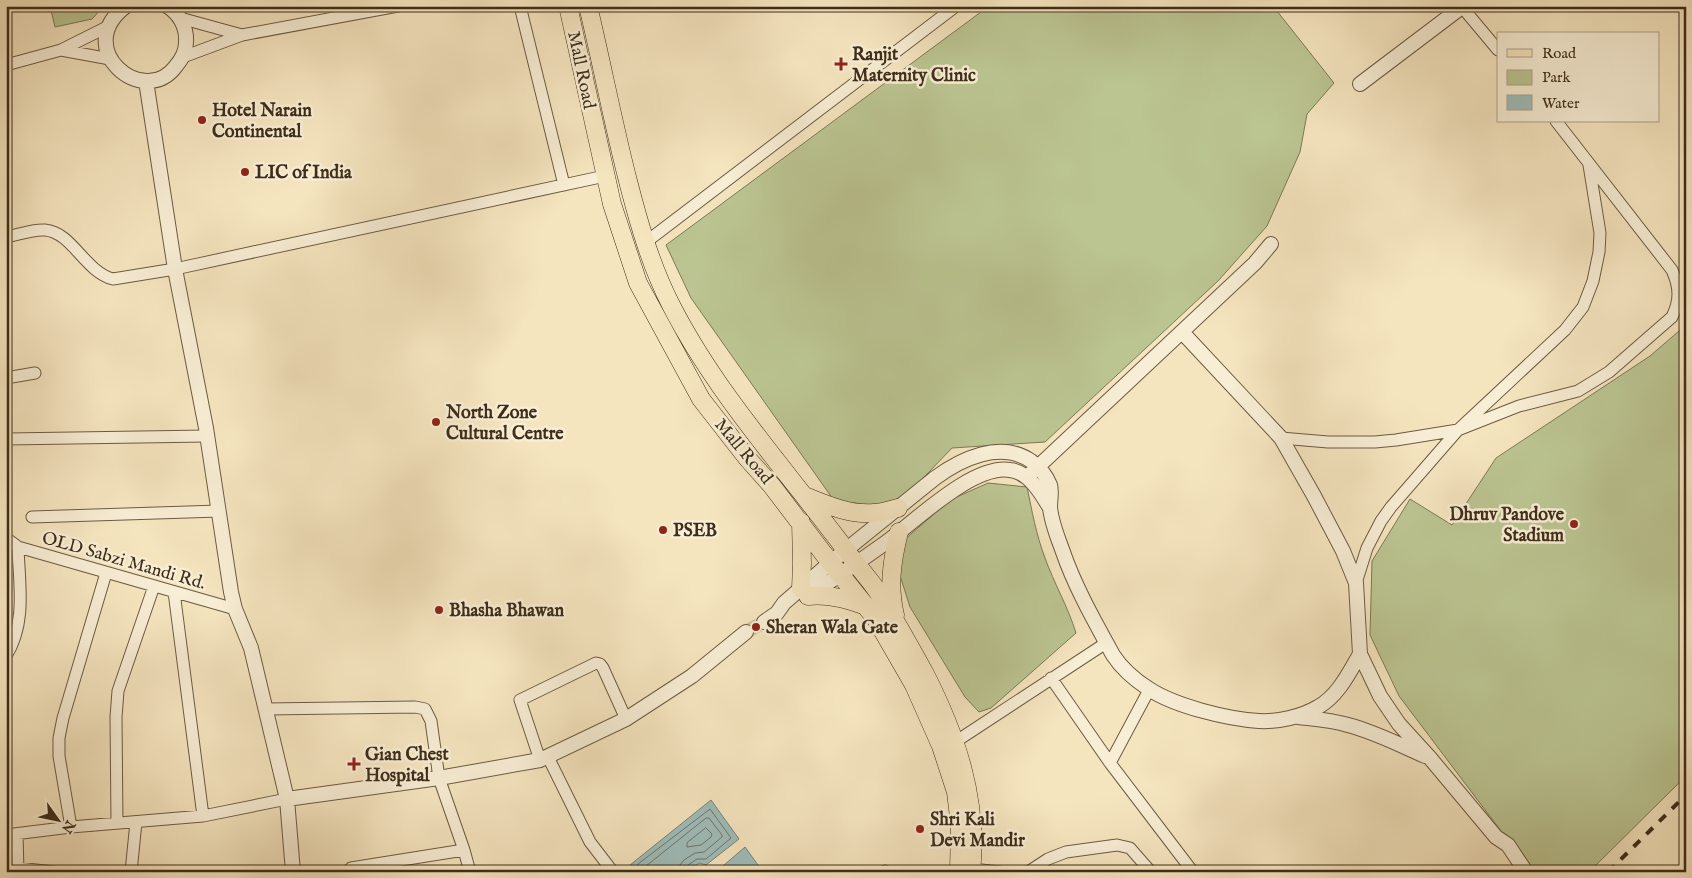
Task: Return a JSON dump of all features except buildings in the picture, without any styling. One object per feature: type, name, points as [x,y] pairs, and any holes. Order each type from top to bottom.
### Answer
[{"type":"main road","name":"Mall Road","points":[[568,6],[612,204],[638,283],[701,399],[747,458],[801,522],[876,619],[914,685],[941,746],[956,792],[967,871]]},
{"type":"main road","name":"Mall Road","points":[[588,6],[616,133],[655,271],[671,305],[700,357],[749,426],[805,496],[877,592],[939,700],[955,742],[969,791],[972,823],[967,871]]},
{"type":"main road","points":[[805,496],[836,509],[858,513],[875,513],[898,508]]},
{"type":"main road","points":[[801,522],[805,593],[837,597],[866,606]]},
{"type":"main road","points":[[898,626],[893,608],[891,568],[899,532]]},
{"type":"street","points":[[126,6],[116,14],[109,26],[106,33],[106,47],[110,59],[119,70],[132,78],[146,81],[161,78],[173,71],[183,57],[186,31],[180,18],[167,6]]},
{"type":"street","points":[[183,57],[242,35],[398,6]]},
{"type":"street","points":[[520,6],[564,185]]},
{"type":"street","points":[[646,242],[956,6]]},
{"type":"street","points":[[1360,84],[1463,7],[1497,49]]},
{"type":"street","points":[[180,18],[242,35]]},
{"type":"street","points":[[6,65],[61,50],[109,26]]},
{"type":"street","points":[[61,50],[110,59]]},
{"type":"street","points":[[146,81],[175,269],[207,436],[235,609],[251,648],[288,799],[293,872]]},
{"type":"street","points":[[1281,438],[1328,442],[1375,442],[1458,430],[1519,406],[1578,391],[1595,382],[1627,358],[1672,317],[1680,295],[1672,270],[1557,122]]},
{"type":"street","points":[[1356,583],[1367,548],[1380,521],[1391,506],[1458,430],[1565,330],[1583,307],[1593,281],[1599,252],[1600,233],[1589,163]]},
{"type":"street","points":[[6,237],[42,230],[50,231],[70,244],[96,270],[106,277],[113,279],[175,269],[605,176]]},
{"type":"street","points":[[1027,477],[1255,263],[1271,244]]},
{"type":"street","points":[[1182,332],[1281,438],[1322,512],[1343,551],[1356,583],[1360,654],[1380,696],[1390,712],[1496,837],[1508,845],[1526,872]]},
{"type":"street","points":[[6,378],[35,373]]},
{"type":"street","points":[[6,439],[207,436]]},
{"type":"street","points":[[851,557],[898,508],[947,469],[983,454],[1000,452],[1015,454],[1038,466],[1050,485],[1052,493],[1050,508]]},
{"type":"street","points":[[764,622],[777,613],[784,603],[805,593],[851,557],[899,532],[949,493],[987,472],[999,469],[1012,470],[1027,477],[1040,492],[1050,508],[1056,533],[1070,570],[1106,643],[1120,666],[1149,690],[1184,705],[1228,716],[1260,721],[1296,717],[1350,725],[1372,732],[1430,758]]},
{"type":"street","points":[[32,517],[219,511]]},
{"type":"street","name":"OLD Sabzi Mandi Rd.","points":[[6,538],[18,547],[235,609]]},
{"type":"street","points":[[6,656],[16,638],[20,614],[18,547]]},
{"type":"street","points":[[71,827],[59,756],[59,738],[63,718],[106,572]]},
{"type":"street","points":[[117,823],[116,716],[118,691],[154,586]]},
{"type":"street","points":[[174,592],[203,816]]},
{"type":"street","points":[[54,872],[18,870],[12,834],[203,816],[288,799],[439,778],[544,759],[626,719],[692,676],[746,632]]},
{"type":"street","points":[[955,742],[1106,643]]},
{"type":"street","points":[[1296,717],[1319,707],[1334,695],[1347,678],[1360,654]]},
{"type":"street","points":[[614,872],[590,842],[544,759],[520,700],[596,662],[603,668],[626,719]]},
{"type":"street","points":[[1052,678],[1110,764],[1193,872]]},
{"type":"street","points":[[1110,764],[1149,690]]},
{"type":"street","points":[[266,709],[415,707],[426,709],[431,721],[439,778],[470,872]]},
{"type":"street","points":[[130,872],[136,822]]},
{"type":"street","points":[[1496,837],[1500,851],[1516,872]]},
{"type":"street","points":[[1028,872],[1048,859],[1066,852],[1117,845],[1130,848],[1151,872]]},
{"type":"street","points":[[348,872],[351,868],[464,850]]},
{"type":"street","points":[[967,871],[1000,872]]},
{"type":"green space","points":[[50,6],[104,6],[92,19],[55,27]]},
{"type":"green space","points":[[989,6],[1273,6],[1334,83],[1307,114],[1300,152],[1267,226],[1218,281],[1045,442],[952,448],[903,499],[879,508],[835,502],[691,298],[666,245]]},
{"type":"green space","points":[[1686,325],[1686,776],[1589,872],[1532,872],[1399,696],[1370,635],[1372,561],[1410,499],[1452,525],[1496,458],[1650,356]]},
{"type":"green space","points":[[988,483],[1027,487],[1042,549],[1076,633],[991,708],[979,712],[965,697],[910,607],[897,566],[904,540],[950,500]]},
{"type":"water","points":[[711,800],[739,839],[706,865],[699,863],[690,872],[635,872],[630,865]]},
{"type":"water","points":[[745,847],[763,872],[716,872]]},
{"type":"tunnel","points":[[746,632],[764,622]]},
{"type":"railway","points":[[1608,872],[1686,795]]},
{"type":"place","name":"Ranjit Maternity Clinic","points":[[841,64]]},
{"type":"place","name":"Hotel Narain Continental","points":[[202,120]]},
{"type":"place","name":"LIC of India","points":[[245,172]]},
{"type":"place","name":"North Zone Cultural Centre","points":[[436,422]]},
{"type":"place","name":"Dhruv Pandove Stadium","points":[[1574,524]]},
{"type":"place","name":"PSEB","points":[[663,530]]},
{"type":"place","name":"Bhasha Bhawan","points":[[439,610]]},
{"type":"place","name":"Sheran Wala Gate","points":[[756,627]]},
{"type":"place","name":"Gian Chest Hospital","points":[[354,764]]},
{"type":"place","name":"Shri Kali Devi Mandir","points":[[920,829]]}]
